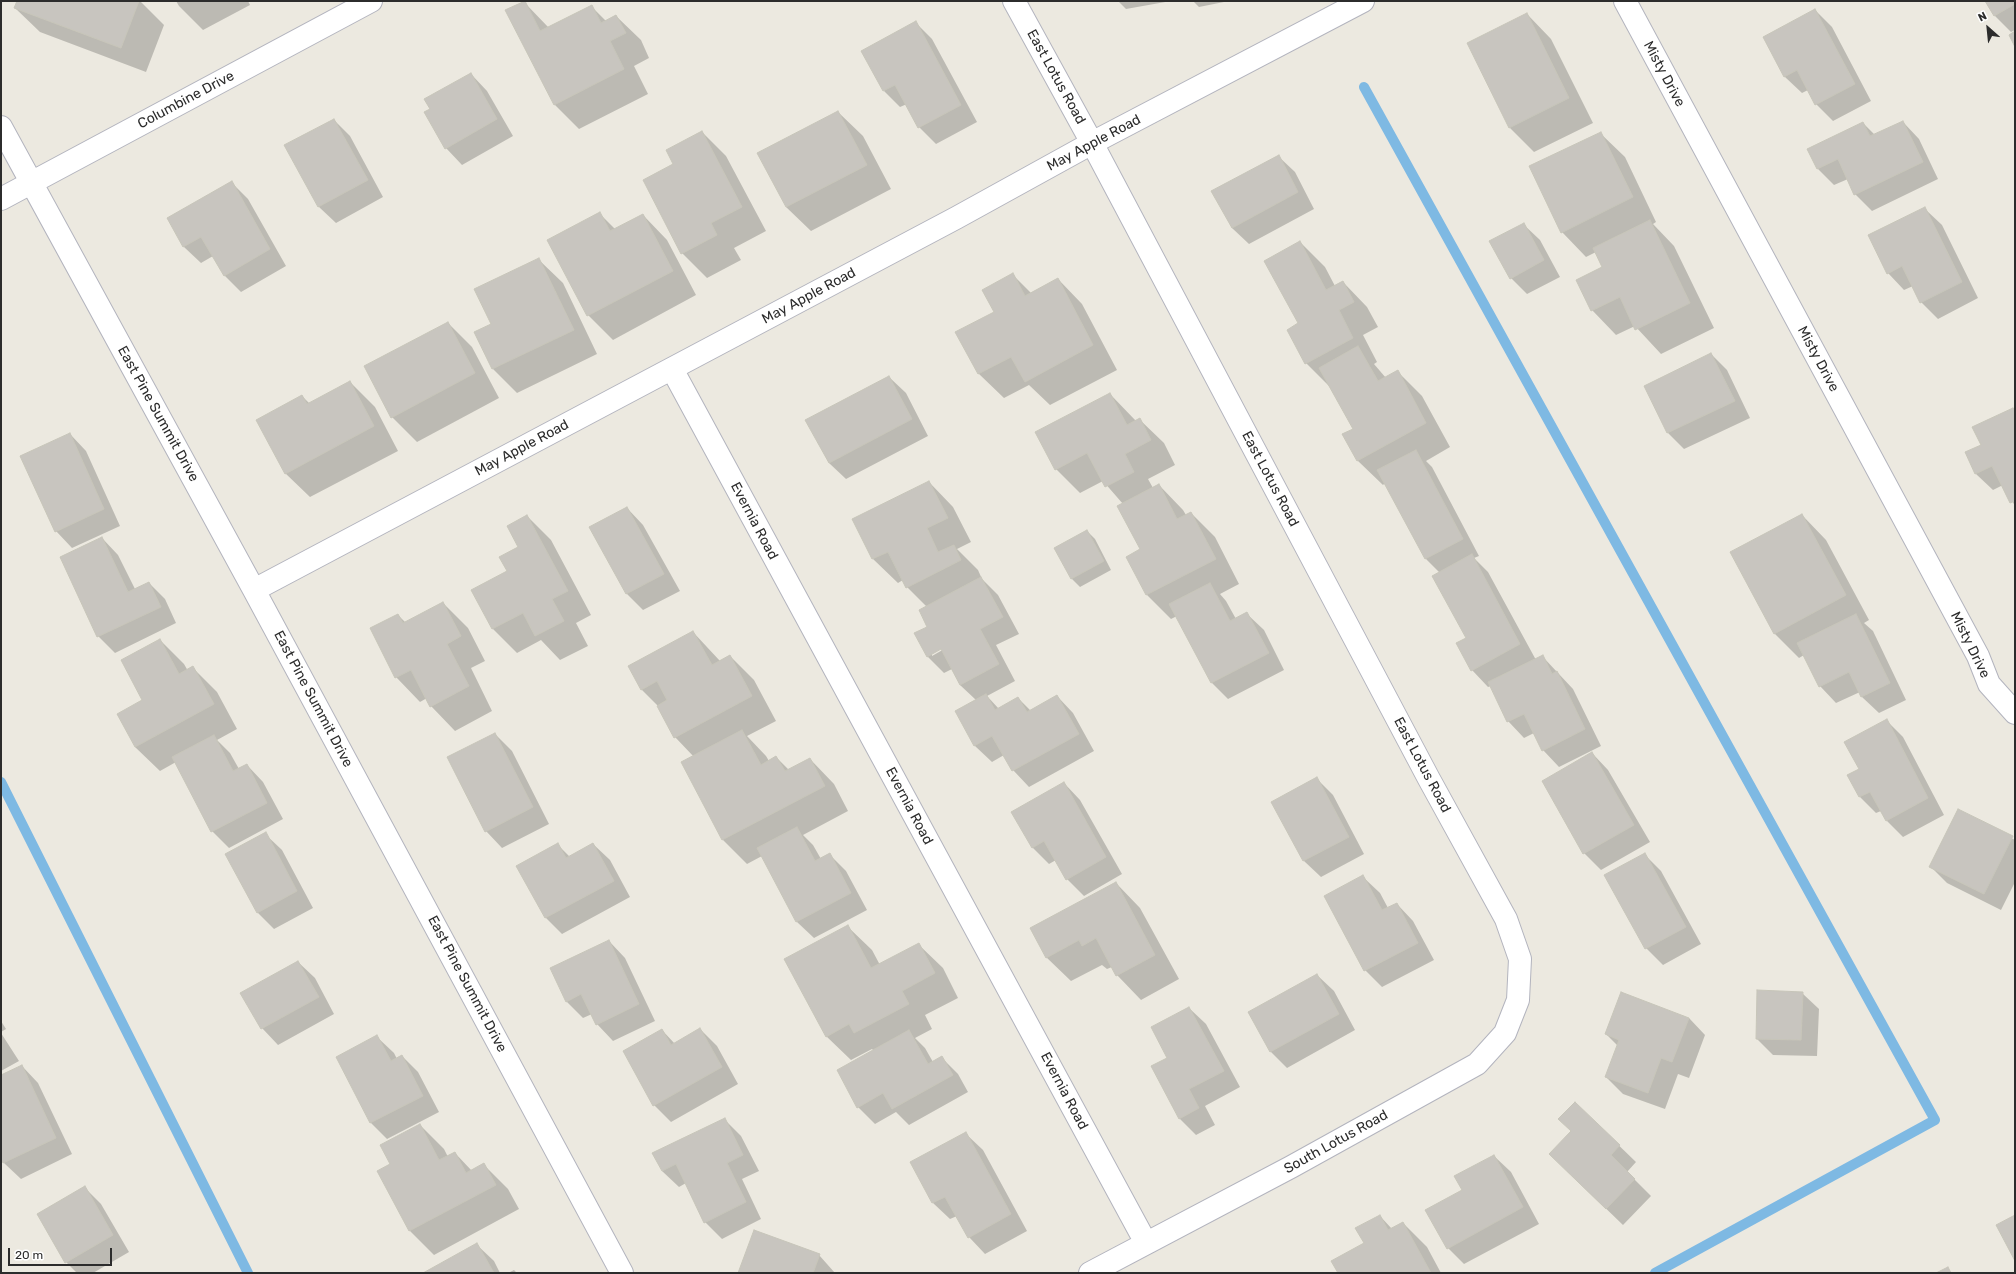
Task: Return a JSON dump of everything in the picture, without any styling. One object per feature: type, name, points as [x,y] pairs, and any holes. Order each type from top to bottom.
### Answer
[{"type":"street","name":"Columbine Drive","points":[[1,198],[371,1]]},
{"type":"street","name":"East Lotus Road","points":[[1014,1],[1092,143],[1429,779],[1506,919],[1520,959]]},
{"type":"street","name":"May Apple Road","points":[[254,590],[956,218],[1092,143],[1363,1]]},
{"type":"street","name":"Misty Drive","points":[[1625,1],[1978,656],[1989,684],[2015,713]]},
{"type":"street","name":"East Pine Summit Drive","points":[[1,127],[254,590],[622,1273]]},
{"type":"street","name":"Evernia Road","points":[[672,369],[1146,1243]]},
{"type":"street","name":"South Lotus Road","points":[[1090,1273],[1291,1167],[1477,1064],[1505,1033],[1518,1000],[1520,959]]},
{"type":"building","points":[[17,1],[139,1],[121,48],[14,8]]},
{"type":"building","points":[[525,1],[540,31],[592,5],[601,23],[616,15],[626,33],[610,41],[624,69],[554,105],[505,10]]},
{"type":"building","points":[[1985,1],[2015,1],[2015,4],[1994,16]]},
{"type":"building","points":[[1815,9],[1855,84],[1815,105],[1797,70],[1784,77],[1763,37]]},
{"type":"building","points":[[1527,13],[1569,98],[1509,128],[1467,43]]},
{"type":"building","points":[[916,21],[961,105],[918,128],[895,85],[883,91],[861,51]]},
{"type":"building","points":[[2015,31],[2015,47],[2009,35]]},
{"type":"building","points":[[471,73],[497,119],[445,149],[424,112],[430,109],[424,99]]},
{"type":"building","points":[[838,111],[867,165],[786,207],[757,153]]},
{"type":"building","points":[[334,119],[368,180],[318,207],[284,145]]},
{"type":"building","points":[[1903,121],[1923,162],[1854,195],[1838,159],[1817,169],[1807,149],[1863,122],[1870,136]]},
{"type":"building","points":[[702,131],[742,207],[711,223],[717,235],[681,254],[643,180],[673,164],[666,150]]},
{"type":"building","points":[[1601,132],[1633,197],[1561,233],[1529,166]]},
{"type":"building","points":[[1279,155],[1298,192],[1232,228],[1211,191]]},
{"type":"building","points":[[232,181],[270,249],[224,276],[201,237],[183,247],[167,218]]},
{"type":"building","points":[[1925,207],[1962,282],[1920,303],[1902,266],[1887,274],[1868,235]]},
{"type":"building","points":[[600,212],[610,231],[643,214],[673,271],[587,316],[547,240]]},
{"type":"building","points":[[1650,220],[1690,303],[1635,330],[1620,297],[1591,311],[1576,280],[1602,267],[1593,248]]},
{"type":"building","points":[[1524,223],[1544,260],[1510,279],[1489,241]]},
{"type":"building","points":[[1300,241],[1326,290],[1343,281],[1354,302],[1339,310],[1353,338],[1305,364],[1287,330],[1298,323],[1264,261]]},
{"type":"building","points":[[539,258],[574,330],[492,369],[474,332],[491,324],[474,289]]},
{"type":"building","points":[[1013,273],[1025,296],[1058,278],[1093,345],[1025,382],[1011,357],[978,374],[955,332],[994,312],[982,290]]},
{"type":"building","points":[[448,322],[475,373],[391,418],[364,366]]},
{"type":"building","points":[[1358,346],[1378,381],[1398,370],[1426,423],[1357,461],[1342,434],[1353,429],[1319,368]]},
{"type":"building","points":[[1711,353],[1735,401],[1667,433],[1644,386]]},
{"type":"building","points":[[889,376],[912,419],[829,463],[805,420]]},
{"type":"building","points":[[350,381],[374,426],[285,474],[256,420],[302,395],[307,404]]},
{"type":"building","points":[[1110,393],[1127,425],[1140,418],[1151,440],[1125,454],[1134,472],[1105,487],[1087,453],[1055,470],[1035,432]]},
{"type":"building","points":[[2013,408],[2015,411],[2015,501],[2010,503],[1992,466],[1975,474],[1965,452],[1981,445],[1972,427]]},
{"type":"building","points":[[70,433],[104,509],[55,532],[20,456]]},
{"type":"building","points":[[1416,450],[1463,539],[1425,559],[1377,470]]},
{"type":"building","points":[[929,481],[948,518],[927,528],[938,552],[954,545],[961,560],[906,588],[888,552],[872,559],[852,519]]},
{"type":"building","points":[[1159,484],[1177,519],[1191,512],[1216,559],[1146,595],[1126,557],[1140,549],[1117,506]]},
{"type":"building","points":[[627,507],[664,574],[626,594],[589,527]]},
{"type":"building","points":[[1802,514],[1846,595],[1774,634],[1730,552]]},
{"type":"building","points":[[527,515],[568,591],[552,599],[564,621],[535,636],[523,613],[492,629],[471,590],[507,571],[499,557],[518,547],[507,526]]},
{"type":"building","points":[[1087,530],[1104,561],[1071,579],[1054,548]]},
{"type":"building","points":[[102,537],[128,592],[149,582],[161,607],[97,637],[60,557]]},
{"type":"building","points":[[1472,554],[1520,644],[1471,671],[1456,643],[1466,638],[1432,576]]},
{"type":"building","points":[[981,577],[1003,617],[980,629],[999,664],[960,685],[941,649],[927,657],[914,633],[927,627],[919,610]]},
{"type":"building","points":[[1210,583],[1230,621],[1247,612],[1269,653],[1211,683],[1169,604]]},
{"type":"building","points":[[443,602],[461,636],[447,644],[469,686],[430,707],[411,670],[395,678],[370,628],[398,614],[403,623]]},
{"type":"building","points":[[1856,614],[1890,683],[1861,697],[1849,672],[1819,687],[1797,643]]},
{"type":"building","points":[[693,631],[712,665],[730,655],[752,696],[674,738],[657,706],[667,700],[657,681],[641,690],[628,666]]},
{"type":"building","points":[[160,639],[179,674],[193,666],[214,704],[135,747],[117,714],[142,700],[121,660]]},
{"type":"building","points":[[1543,655],[1552,674],[1557,671],[1585,729],[1542,751],[1524,714],[1507,722],[1488,682]]},
{"type":"building","points":[[986,694],[995,710],[1018,697],[1027,712],[1057,695],[1079,734],[1012,771],[992,736],[974,746],[955,711]]},
{"type":"building","points":[[1887,719],[1928,798],[1886,821],[1870,792],[1859,797],[1847,775],[1859,769],[1844,742]]},
{"type":"building","points":[[742,730],[761,765],[776,756],[785,771],[810,758],[825,786],[722,840],[681,762]]},
{"type":"building","points":[[495,733],[533,807],[485,832],[447,757]]},
{"type":"building","points":[[214,735],[233,771],[247,764],[267,803],[211,832],[172,757]]},
{"type":"building","points":[[1592,752],[1634,825],[1583,854],[1542,781]]},
{"type":"building","points":[[1317,777],[1349,837],[1303,861],[1271,802]]},
{"type":"building","points":[[1064,782],[1106,857],[1066,880],[1044,841],[1032,848],[1011,812]]},
{"type":"building","points":[[1958,809],[2013,836],[1984,894],[1929,867]]},
{"type":"building","points":[[797,827],[815,861],[830,853],[851,893],[796,922],[757,848]]},
{"type":"building","points":[[266,832],[297,891],[257,913],[225,854]]},
{"type":"building","points":[[558,843],[566,858],[593,843],[614,881],[545,918],[516,866]]},
{"type":"building","points":[[1645,853],[1686,927],[1645,949],[1604,875]]},
{"type":"building","points":[[1363,875],[1382,910],[1397,903],[1418,943],[1364,971],[1324,896]]},
{"type":"building","points":[[1116,882],[1155,955],[1116,976],[1096,938],[1082,946],[1079,940],[1046,958],[1030,928]]},
{"type":"building","points":[[848,925],[871,968],[919,943],[935,973],[902,991],[909,1004],[854,1033],[849,1024],[826,1037],[784,959]]},
{"type":"building","points":[[609,940],[639,1004],[596,1025],[581,994],[566,1002],[550,968]]},
{"type":"building","points":[[298,961],[319,997],[261,1029],[240,993]]},
{"type":"building","points":[[1317,974],[1339,1014],[1270,1052],[1248,1012]]},
{"type":"building","points":[[1757,990],[1803,992],[1801,1040],[1756,1039]]},
{"type":"building","points":[[1621,992],[1689,1018],[1672,1062],[1661,1058],[1648,1093],[1605,1077],[1619,1040],[1605,1034]]},
{"type":"building","points":[[1189,1007],[1224,1071],[1189,1089],[1199,1108],[1179,1119],[1151,1066],[1167,1058],[1151,1027]]},
{"type":"building","points":[[700,1028],[722,1067],[653,1106],[623,1051],[662,1029],[671,1045]]},
{"type":"building","points":[[909,1030],[928,1064],[942,1056],[953,1075],[892,1109],[883,1093],[857,1108],[837,1070]]},
{"type":"building","points":[[377,1035],[391,1061],[402,1055],[423,1096],[370,1123],[336,1057]]},
{"type":"building","points":[[22,1065],[56,1138],[3,1163],[1,1158],[1,1075]]},
{"type":"building","points":[[1575,1102],[1620,1145],[1611,1155],[1635,1179],[1606,1209],[1549,1154],[1571,1131],[1558,1119]]},
{"type":"building","points":[[725,1118],[743,1155],[727,1163],[746,1202],[704,1223],[676,1164],[662,1171],[652,1153]]},
{"type":"building","points":[[420,1124],[439,1160],[455,1152],[466,1173],[484,1163],[496,1185],[409,1231],[377,1171],[390,1164],[380,1145]]},
{"type":"building","points":[[966,1132],[1011,1214],[968,1238],[945,1197],[932,1203],[910,1162]]},
{"type":"building","points":[[1494,1155],[1523,1207],[1447,1249],[1425,1210],[1462,1190],[1454,1176]]},
{"type":"building","points":[[85,1186],[113,1235],[65,1263],[37,1214]]},
{"type":"building","points":[[1380,1215],[1388,1230],[1403,1222],[1431,1273],[1338,1273],[1331,1261],[1364,1243],[1355,1228]]},
{"type":"building","points":[[2015,1215],[2015,1261],[1996,1225]]},
{"type":"building","points":[[754,1230],[820,1254],[813,1273],[738,1273]]},
{"type":"building","points":[[477,1243],[494,1273],[423,1273]]},
{"type":"building","points":[[1948,1267],[1951,1273],[1936,1273]]},
{"type":"waterway","points":[[1364,87],[1935,1120],[1655,1273]]},
{"type":"waterway","points":[[1,782],[248,1273]]}]
